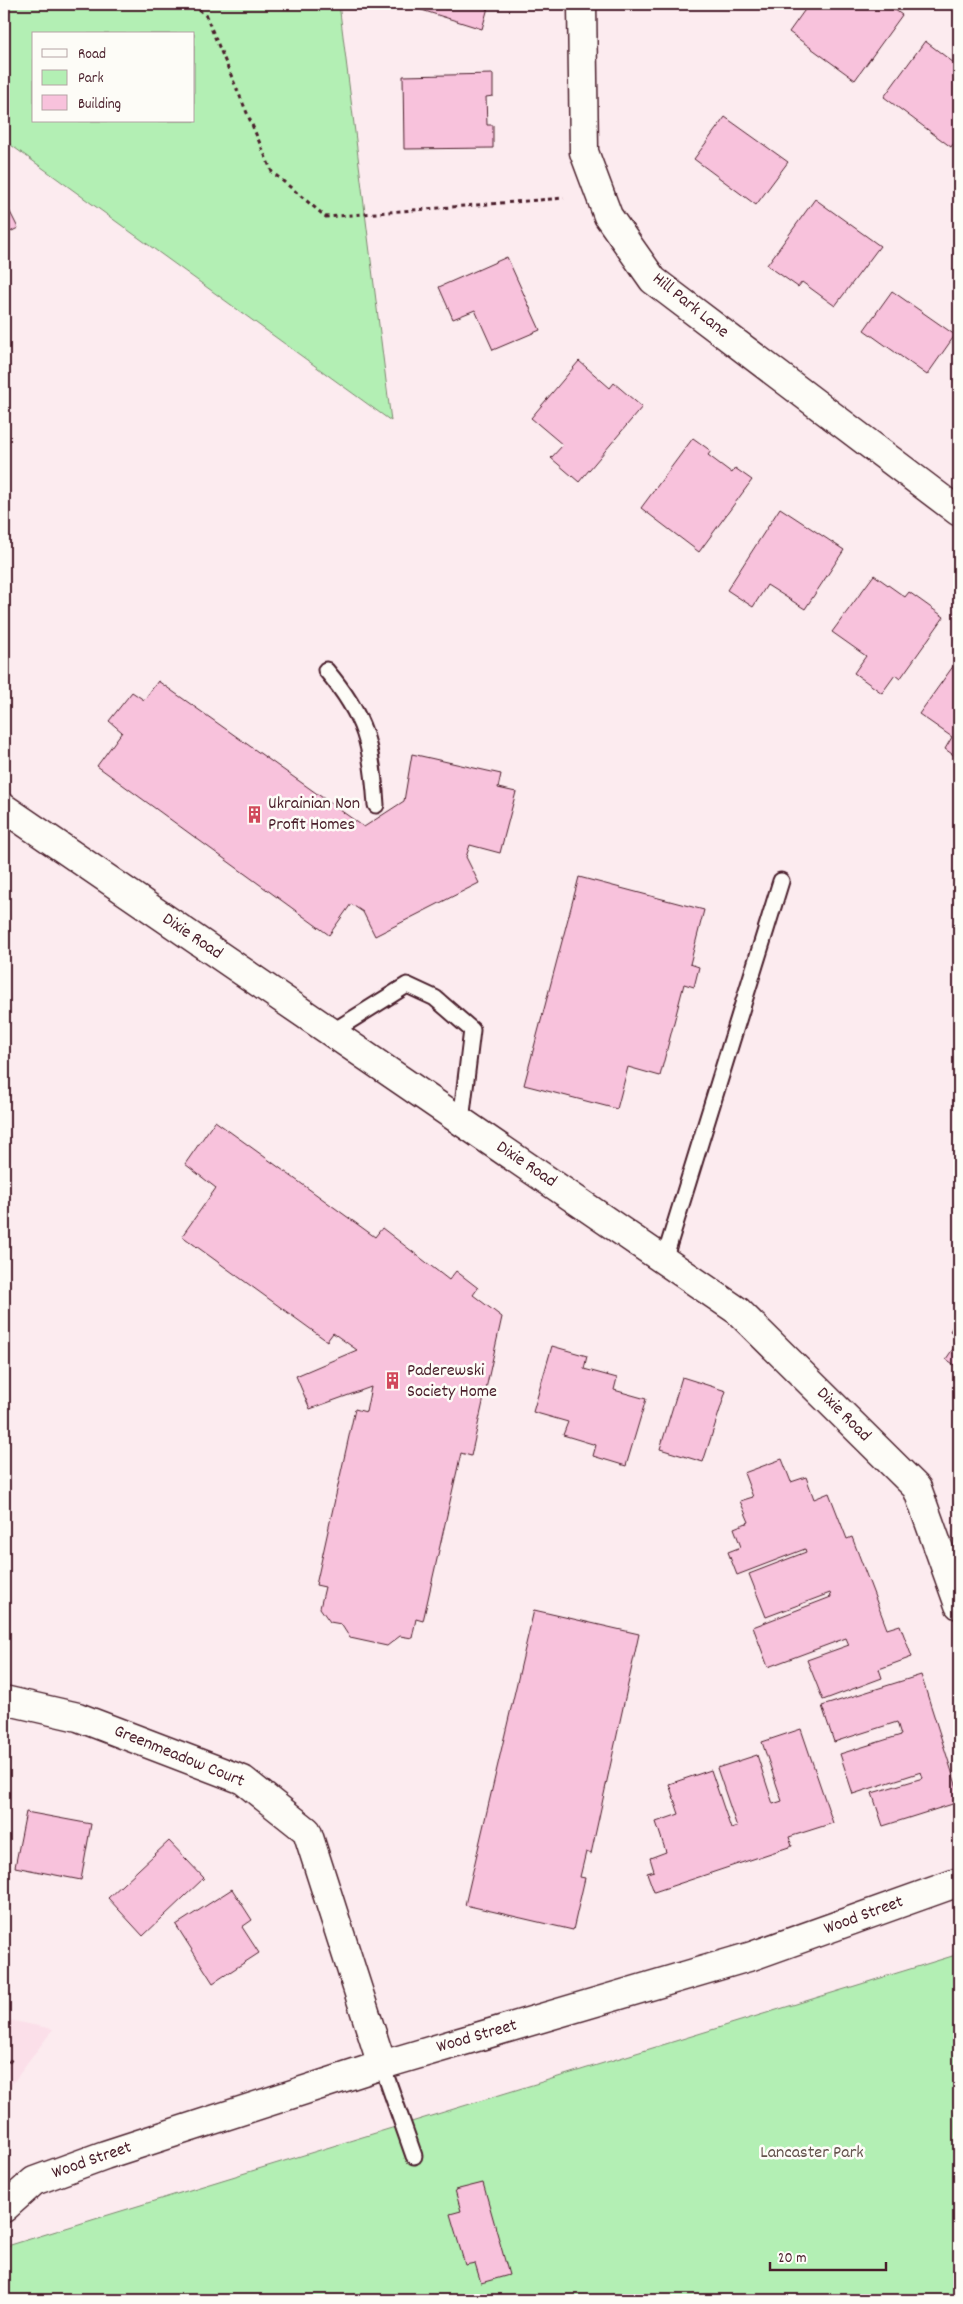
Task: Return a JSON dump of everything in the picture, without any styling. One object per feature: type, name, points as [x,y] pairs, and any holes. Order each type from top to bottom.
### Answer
[{"type":"street","name":"Hill Park Lane","points":[[582,4],[584,152],[608,216],[653,280],[959,512]]},
{"type":"street","name":"Dixie Road","points":[[4,808],[738,1311],[917,1488],[959,1606]]},
{"type":"street","name":"Greenmeadow Court","points":[[4,1700],[78,1717],[243,1780],[307,1831],[382,2065]]},
{"type":"street","name":"Wood Street","points":[[4,2208],[34,2181],[105,2155],[382,2065],[752,1956],[959,1882]]},
{"type":"lane","points":[[326,670],[345,692],[363,724],[373,769],[376,805]]},
{"type":"lane","points":[[664,1260],[781,881]]},
{"type":"lane","points":[[332,1032],[407,985],[435,998],[472,1030],[460,1120]]},
{"type":"lane","points":[[382,2065],[414,2156]]},
{"type":"path","points":[[193,4],[206,16],[272,172],[326,217],[600,195]]},
{"type":"path","points":[[4,2069],[12,2057]]},
{"type":"shaded area","points":[[4,2019],[53,2029],[4,2095]]},
{"type":"green space","points":[[4,4],[339,4],[391,421],[4,140]]},
{"type":"green space","name":"Lancaster Park","points":[[959,1954],[959,2300],[4,2300],[4,2247]]},
{"type":"building","points":[[410,4],[489,4],[482,29],[409,6]]},
{"type":"building","points":[[809,4],[887,4],[902,15],[855,80],[789,32]]},
{"type":"building","points":[[925,41],[958,66],[959,64],[959,136],[951,147],[884,97]]},
{"type":"building","points":[[493,74],[493,96],[486,97],[487,125],[493,125],[493,148],[404,149],[403,76]]},
{"type":"building","points":[[725,117],[788,162],[756,205],[694,159]]},
{"type":"building","points":[[815,199],[880,246],[835,306],[802,282],[798,287],[767,265]]},
{"type":"building","points":[[4,200],[18,228],[4,235]]},
{"type":"building","points":[[507,257],[540,330],[493,350],[475,310],[453,319],[439,287]]},
{"type":"building","points":[[892,291],[955,335],[927,375],[864,330]]},
{"type":"building","points":[[579,361],[610,388],[614,383],[642,407],[579,482],[551,458],[563,445],[531,418]]},
{"type":"building","points":[[693,438],[711,451],[708,455],[732,473],[735,468],[752,480],[699,552],[641,508]]},
{"type":"building","points":[[780,508],[844,550],[805,609],[767,585],[753,607],[727,590]]},
{"type":"building","points":[[874,575],[905,597],[909,592],[944,617],[900,679],[895,675],[882,693],[854,673],[866,656],[832,632]]},
{"type":"building","points":[[959,658],[959,759],[945,749],[952,737],[919,714]]},
{"type":"building","name":"Ukrainian Non Profit Homes","points":[[158,681],[364,827],[404,801],[412,754],[501,774],[498,788],[516,792],[500,853],[470,845],[466,857],[479,883],[375,936],[363,912],[351,904],[329,935],[97,766],[122,732],[109,721],[132,692],[144,700]]},
{"type":"building","points":[[579,877],[704,910],[690,964],[699,967],[694,987],[684,984],[660,1076],[628,1067],[617,1109],[524,1085]]},
{"type":"building","name":"Paderewski Society Home","points":[[215,1121],[375,1237],[382,1228],[449,1280],[456,1271],[478,1288],[473,1295],[502,1317],[471,1456],[461,1453],[423,1621],[416,1619],[412,1638],[400,1636],[387,1646],[350,1638],[341,1624],[330,1622],[320,1608],[325,1587],[316,1585],[355,1409],[366,1412],[371,1387],[310,1409],[296,1376],[357,1350],[333,1333],[327,1341],[182,1236],[216,1188],[185,1164]]},
{"type":"building","points":[[959,1317],[959,1337],[950,1331]]},
{"type":"building","points":[[959,1340],[959,1368],[946,1359]]},
{"type":"building","points":[[552,1346],[587,1356],[584,1369],[617,1378],[614,1390],[646,1399],[626,1466],[593,1456],[596,1445],[563,1435],[568,1422],[533,1412]]},
{"type":"building","points":[[682,1377],[726,1391],[703,1462],[660,1449]]},
{"type":"building","points":[[782,1459],[791,1482],[806,1477],[814,1499],[829,1493],[847,1539],[852,1537],[887,1629],[900,1625],[912,1657],[879,1669],[882,1678],[823,1700],[807,1660],[849,1645],[846,1638],[768,1667],[753,1627],[831,1597],[830,1593],[766,1617],[749,1574],[806,1552],[805,1549],[737,1575],[728,1552],[741,1547],[734,1528],[749,1522],[740,1501],[753,1497],[744,1473]]},
{"type":"building","points":[[534,1610],[639,1634],[591,1854],[586,1852],[580,1877],[585,1878],[573,1930],[465,1905]]},
{"type":"building","points":[[921,1675],[959,1794],[959,1802],[883,1826],[872,1793],[923,1778],[921,1772],[853,1794],[840,1754],[901,1735],[897,1722],[834,1742],[822,1706]]},
{"type":"building","points":[[801,1729],[833,1823],[789,1837],[792,1846],[654,1892],[647,1873],[654,1871],[650,1858],[666,1852],[656,1822],[679,1814],[669,1784],[711,1770],[731,1829],[737,1827],[717,1768],[757,1755],[773,1804],[782,1801],[762,1742]]},
{"type":"building","points":[[26,1812],[91,1824],[81,1880],[15,1867]]},
{"type":"building","points":[[169,1841],[204,1878],[143,1936],[108,1898]]},
{"type":"building","points":[[232,1889],[252,1920],[242,1927],[259,1953],[213,1983],[176,1925]]},
{"type":"building","points":[[483,2183],[509,2275],[481,2283],[475,2263],[465,2265],[450,2214],[461,2211],[455,2190]]},
{"type":"place","name":"Ukrainian Non Profit Homes","points":[[254,814]]},
{"type":"place","name":"Paderewski Society Home","points":[[393,1381]]}]
